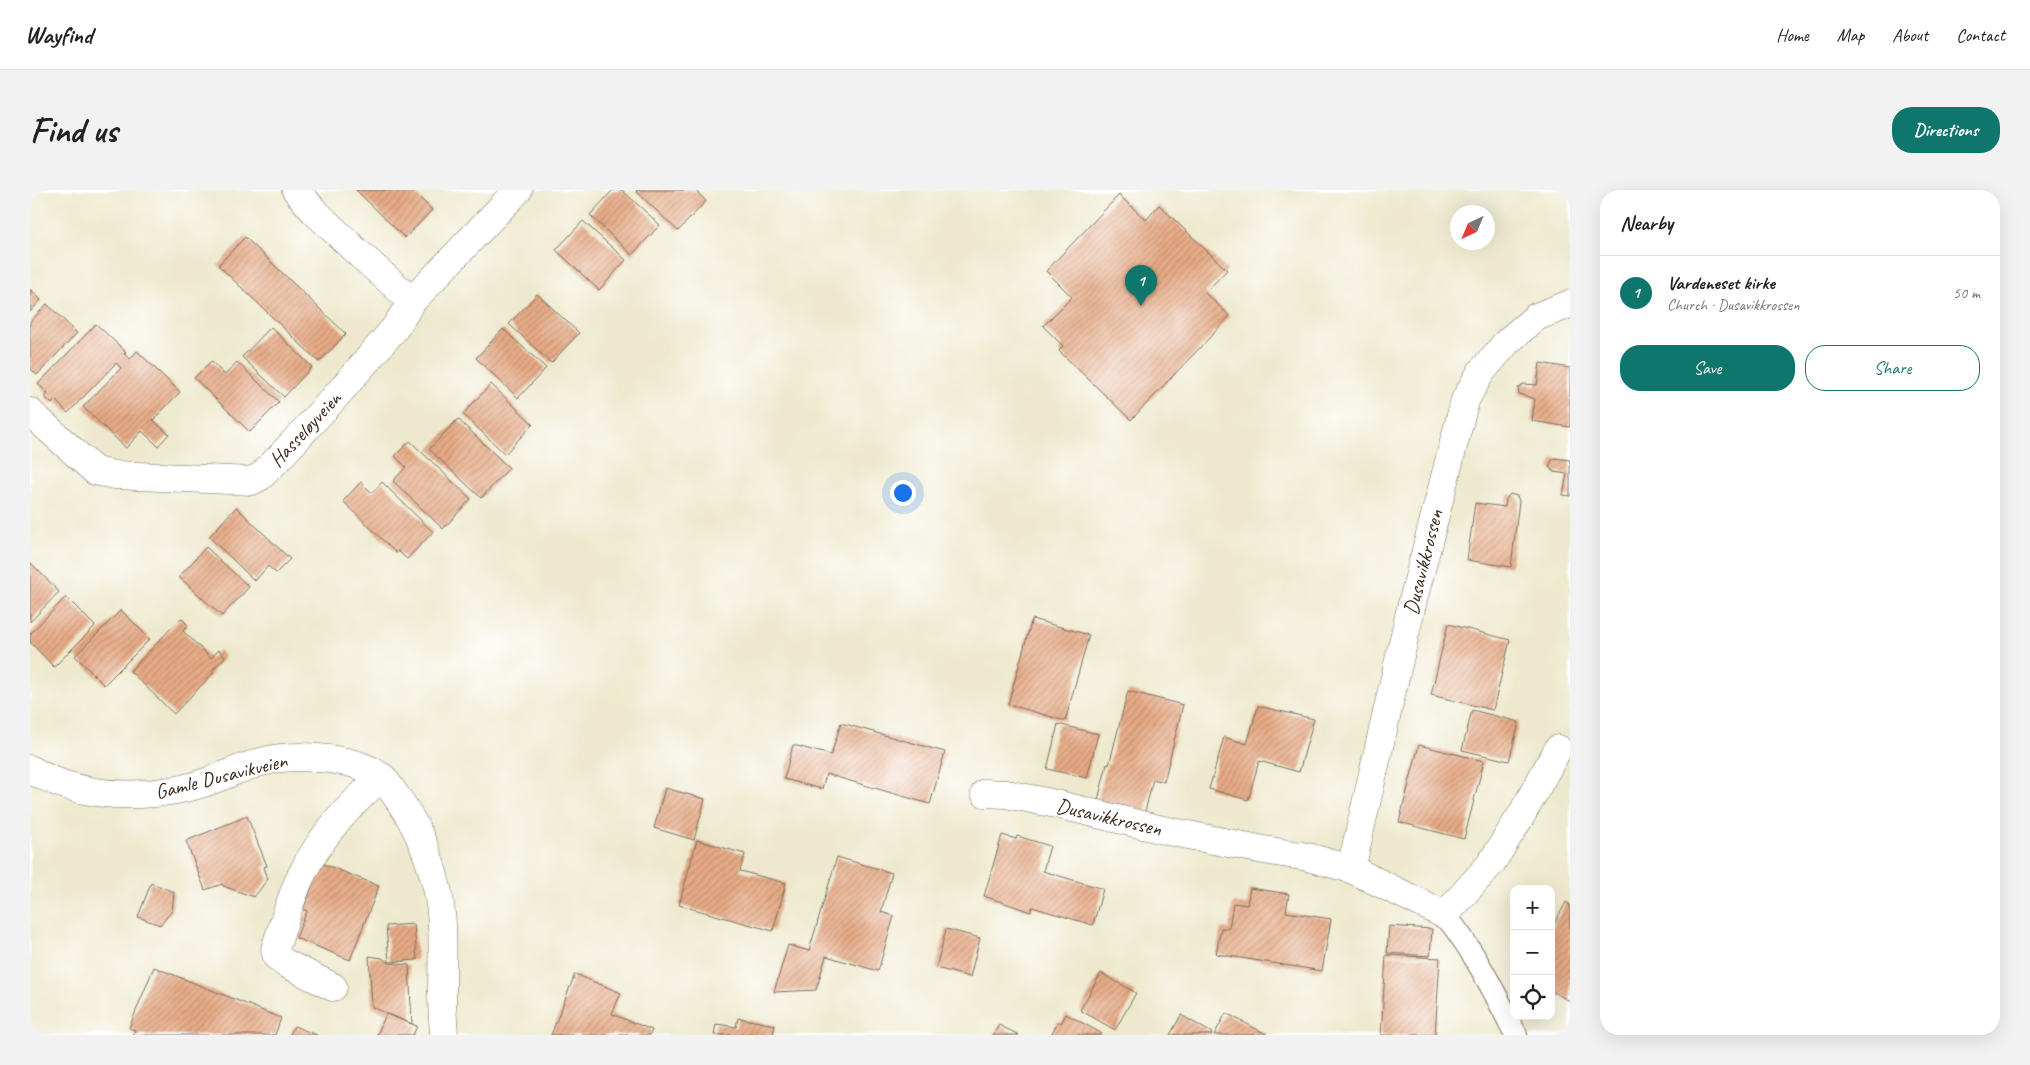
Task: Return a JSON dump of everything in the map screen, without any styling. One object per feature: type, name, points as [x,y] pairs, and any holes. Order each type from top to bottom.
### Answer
[{"type":"street","points":[[296,190],[314,211],[412,301]]},
{"type":"street","name":"Hasseløyveien","points":[[30,412],[95,471],[105,474],[252,481],[261,476],[273,464],[336,396],[395,328],[412,301],[518,190]]},
{"type":"street","name":"Dusavikkrossen","points":[[1351,869],[1411,608],[1465,400],[1481,372],[1508,342],[1536,317],[1570,304]]},
{"type":"street","points":[[1445,914],[1492,862],[1522,814],[1558,749]]},
{"type":"street","name":"Gamle Dusavikveien","points":[[30,769],[56,783],[98,794],[144,794],[177,790],[208,782],[269,760],[306,756],[335,759],[363,768],[382,777],[401,803],[419,834],[437,889],[442,936],[444,1035]]},
{"type":"street","points":[[333,987],[285,963],[277,957],[276,949],[302,873],[321,841],[343,812],[382,777]]},
{"type":"street","name":"Dusavikkrossen","points":[[985,793],[1006,794],[1163,830],[1264,850],[1308,856],[1351,869],[1445,914]]},
{"type":"lane","name":"Dusavikkrossen","points":[[1445,914],[1464,938],[1485,972],[1516,1035]]},
{"type":"building","points":[[356,190],[412,190],[432,210],[405,238]]},
{"type":"building","points":[[613,190],[622,190],[660,225],[632,255],[590,215]]},
{"type":"building","points":[[637,190],[695,190],[706,201],[678,231]]},
{"type":"building","points":[[1119,195],[1146,220],[1159,205],[1227,270],[1205,293],[1230,316],[1131,420],[1059,351],[1063,346],[1043,326],[1072,297],[1046,271]]},
{"type":"building","points":[[583,221],[626,260],[599,290],[556,250]]},
{"type":"building","points":[[245,237],[346,334],[319,362],[218,265]]},
{"type":"building","points":[[30,289],[41,300],[30,312]]},
{"type":"building","points":[[537,294],[579,333],[551,363],[509,324]]},
{"type":"building","points":[[47,304],[77,333],[37,375],[30,368],[30,322]]},
{"type":"building","points":[[96,324],[126,352],[124,354],[130,359],[137,351],[180,392],[153,420],[169,434],[158,446],[142,431],[126,448],[83,407],[121,368],[116,363],[68,413],[55,400],[52,404],[45,397],[48,394],[38,384]]},
{"type":"building","points":[[271,327],[312,367],[284,397],[242,357]]},
{"type":"building","points":[[503,329],[546,368],[518,398],[476,358]]},
{"type":"building","points":[[211,361],[225,375],[237,362],[279,402],[250,432],[194,378]]},
{"type":"building","points":[[1540,363],[1570,368],[1570,427],[1532,421],[1535,399],[1519,394],[1518,388],[1523,384],[1537,385]]},
{"type":"building","points":[[491,384],[533,424],[505,454],[463,414]]},
{"type":"building","points":[[458,419],[509,468],[481,498],[429,449]]},
{"type":"building","points":[[410,441],[471,499],[443,529],[393,481],[406,467],[395,456]]},
{"type":"building","points":[[1555,458],[1570,460],[1570,496],[1563,495],[1567,474],[1554,472],[1549,467]]},
{"type":"building","points":[[361,482],[372,493],[382,482],[433,532],[407,559],[398,551],[396,553],[343,501]]},
{"type":"building","points":[[1510,494],[1517,496],[1519,501],[1511,567],[1467,560],[1475,503],[1505,507],[1506,499]]},
{"type":"building","points":[[236,507],[290,559],[276,573],[268,566],[255,581],[209,537]]},
{"type":"building","points":[[206,547],[249,587],[222,616],[179,577]]},
{"type":"building","points":[[30,562],[59,592],[30,622]]},
{"type":"building","points":[[66,597],[95,626],[54,667],[30,642],[30,634]]},
{"type":"building","points":[[121,610],[150,639],[104,685],[75,656]]},
{"type":"building","points":[[181,618],[188,625],[183,631],[211,658],[219,650],[225,657],[212,671],[214,672],[174,714],[130,671]]},
{"type":"building","points":[[1032,619],[1089,635],[1065,721],[1008,704]]},
{"type":"building","points":[[1448,624],[1510,640],[1493,710],[1431,695]]},
{"type":"building","points":[[1128,691],[1183,705],[1164,782],[1153,779],[1145,812],[1098,800]]},
{"type":"building","points":[[1258,706],[1314,719],[1299,772],[1259,761],[1248,800],[1209,789],[1224,737],[1247,744]]},
{"type":"building","points":[[1472,710],[1519,722],[1509,761],[1462,750]]},
{"type":"building","points":[[841,723],[945,752],[930,804],[826,774],[822,789],[784,779],[793,745],[831,755]]},
{"type":"building","points":[[1058,724],[1098,734],[1087,778],[1047,769]]},
{"type":"building","points":[[1419,745],[1484,761],[1464,839],[1399,822]]},
{"type":"building","points":[[665,788],[705,799],[694,840],[654,828]]},
{"type":"building","points":[[247,816],[267,866],[264,867],[268,879],[254,897],[222,884],[205,890],[186,841]]},
{"type":"building","points":[[1002,835],[1016,839],[1017,836],[1050,846],[1043,871],[1103,889],[1093,925],[1032,907],[1031,912],[984,896]]},
{"type":"building","points":[[697,840],[745,854],[740,871],[786,883],[773,931],[679,905]]},
{"type":"building","points":[[837,857],[892,873],[881,912],[894,916],[878,971],[826,956],[816,990],[774,992],[788,945],[809,951]]},
{"type":"building","points":[[321,863],[379,886],[350,960],[296,938],[307,911],[303,909]]},
{"type":"building","points":[[151,883],[174,892],[172,911],[160,925],[138,917]]},
{"type":"building","points":[[1250,888],[1289,894],[1286,912],[1331,919],[1322,971],[1216,954],[1221,928],[1229,929],[1233,903],[1247,905]]},
{"type":"building","points":[[1566,902],[1570,905],[1570,1001],[1555,993],[1555,923]]},
{"type":"building","points":[[414,924],[417,960],[389,962],[386,926]]},
{"type":"building","points":[[1389,926],[1432,929],[1430,956],[1387,953]]},
{"type":"building","points":[[946,929],[980,938],[970,977],[936,968]]},
{"type":"building","points":[[1386,955],[1440,958],[1435,1035],[1381,1035]]},
{"type":"building","points":[[369,956],[382,958],[389,963],[409,965],[412,1024],[372,1007]]},
{"type":"building","points":[[154,967],[281,1018],[275,1035],[133,1035],[135,1030],[129,1028]]},
{"type":"building","points":[[1101,973],[1136,993],[1115,1030],[1080,1010]]},
{"type":"building","points":[[575,974],[621,993],[612,1014],[652,1030],[650,1035],[551,1035]]},
{"type":"building","points":[[1226,1013],[1268,1035],[1214,1035]]},
{"type":"building","points":[[386,1014],[417,1026],[413,1035],[377,1035]]},
{"type":"building","points":[[1066,1014],[1101,1033],[1100,1035],[1051,1035],[1058,1021],[1061,1023]]},
{"type":"building","points":[[1181,1015],[1212,1033],[1211,1035],[1170,1035]]},
{"type":"building","points":[[738,1018],[775,1025],[773,1035],[714,1035],[716,1024],[736,1027]]},
{"type":"building","points":[[999,1025],[1019,1035],[993,1035]]},
{"type":"building","points":[[294,1026],[317,1035],[290,1035]]},
{"type":"place","name":"Vardeneset kirke","points":[[1141,306]]}]
